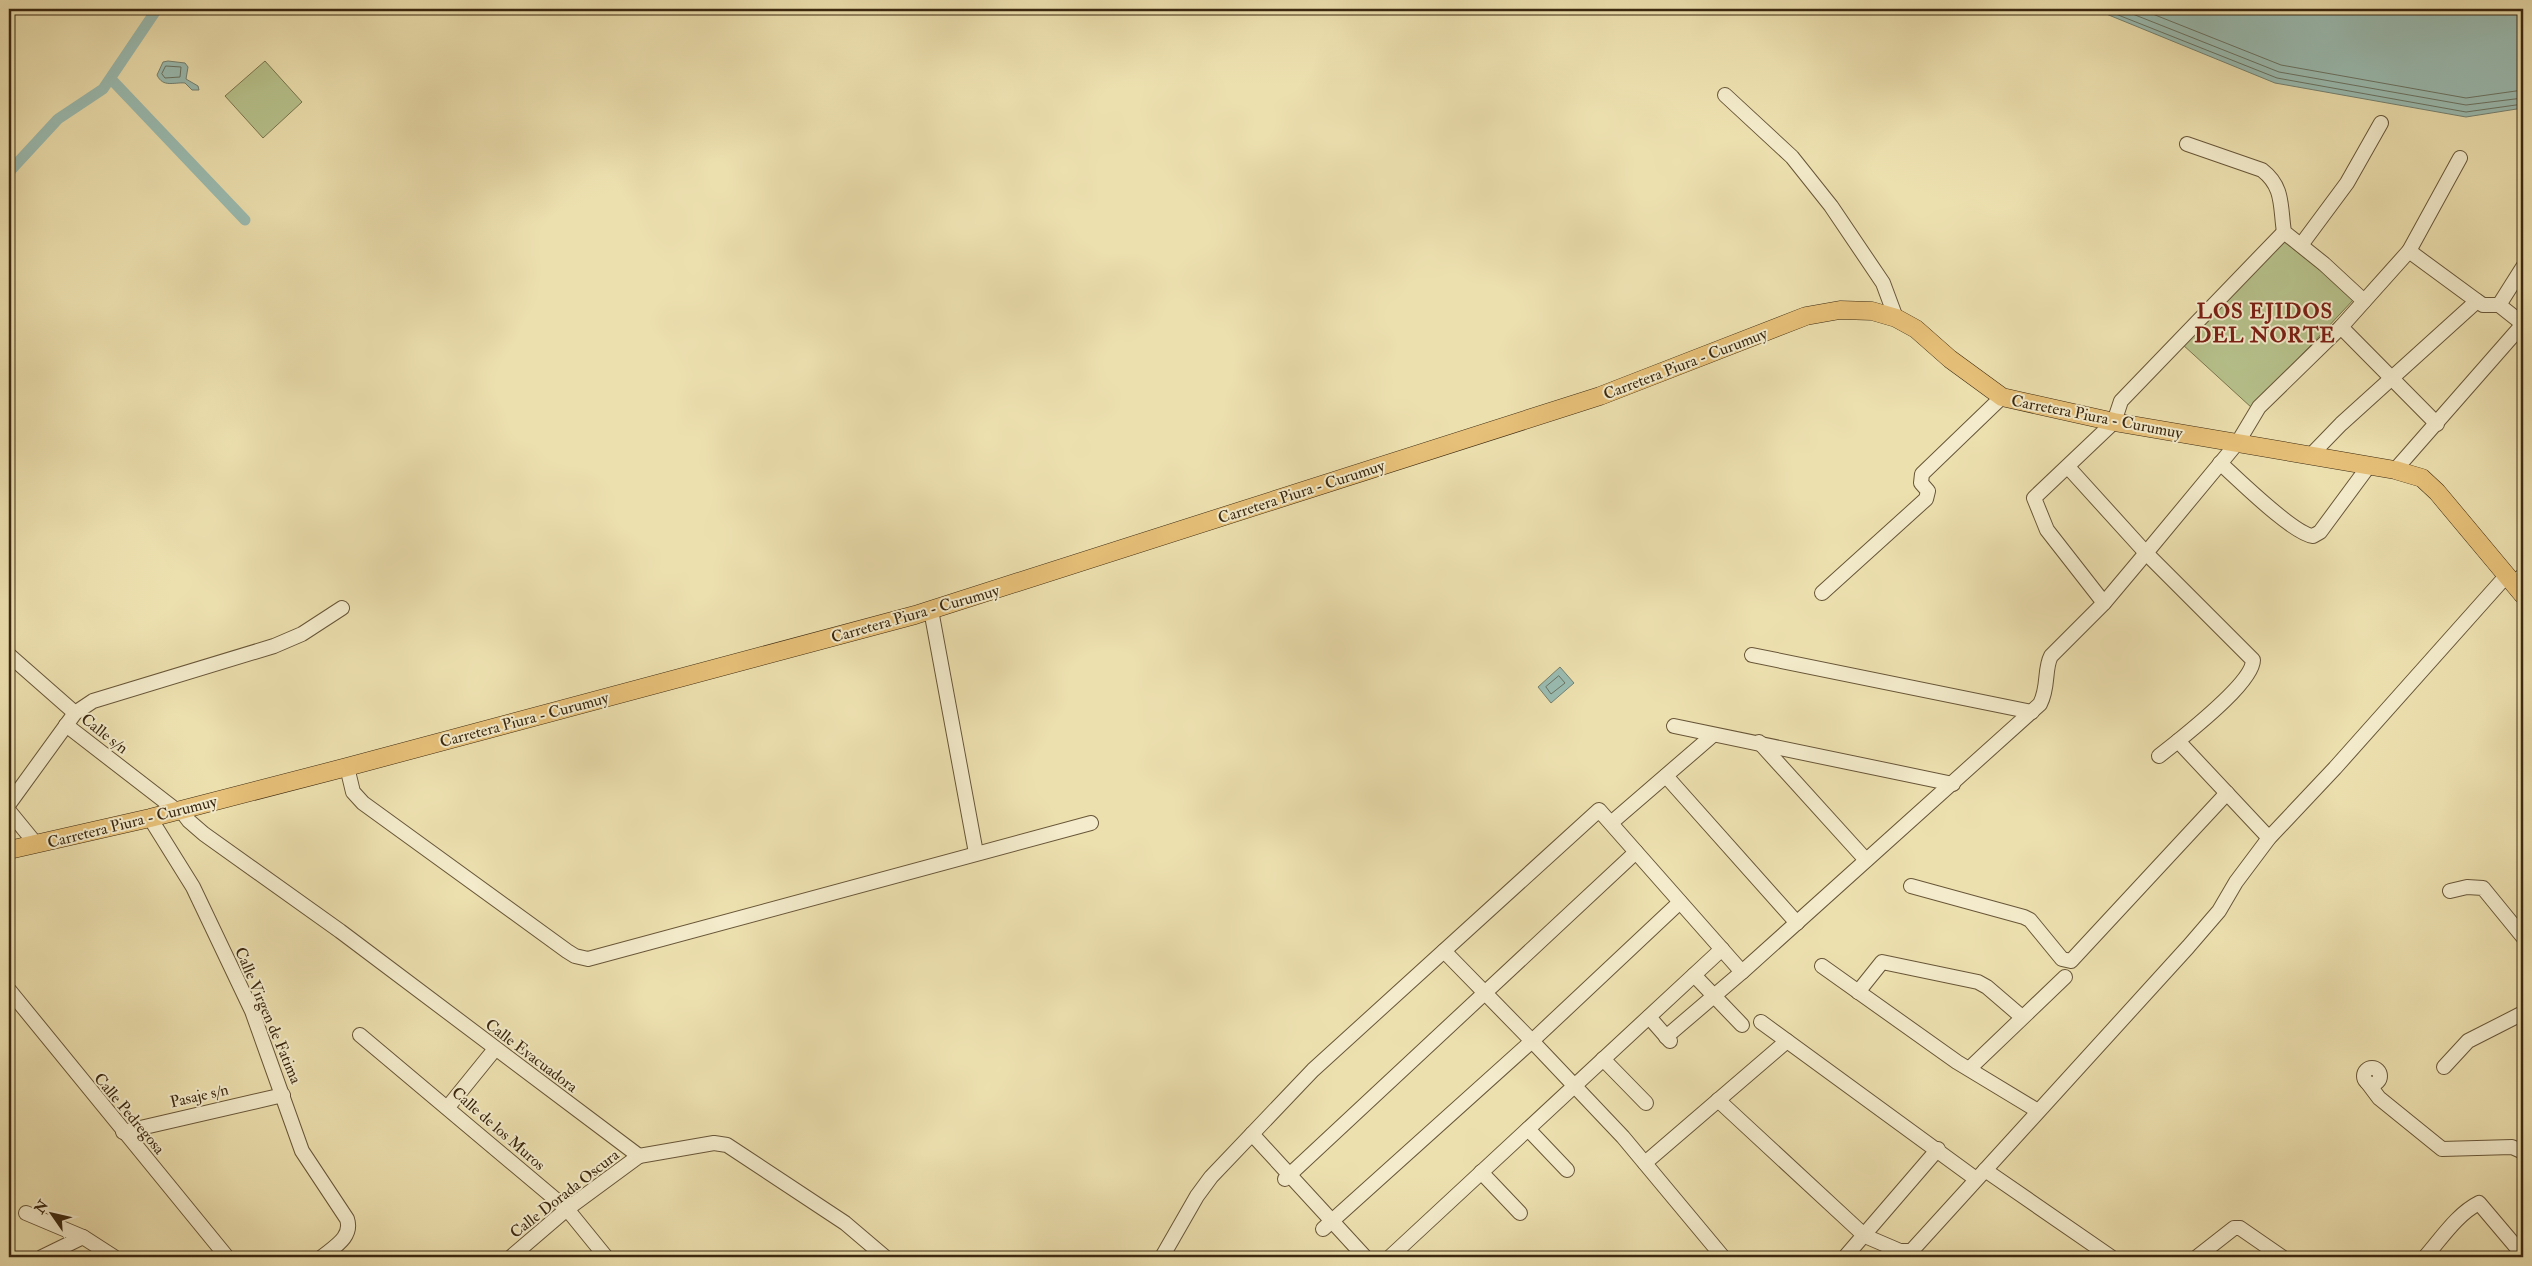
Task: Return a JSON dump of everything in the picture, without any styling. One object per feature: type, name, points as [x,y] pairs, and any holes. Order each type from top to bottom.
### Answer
[{"type":"main road","name":"Carretera Piura - Curumuy","points":[[9,850],[150,818],[347,767],[931,610],[1600,396],[1806,316],[1840,310],[1872,311],[1896,318],[1916,329],[1950,359],[2002,397],[2114,422],[2238,442],[2368,467],[2395,470],[2422,478],[2430,484],[2517,582]]},
{"type":"street","points":[[1725,95],[1792,157],[1831,206],[1883,283],[1896,318]]},
{"type":"street","points":[[2301,245],[2347,183],[2380,123]]},
{"type":"street","points":[[2187,144],[2262,170],[2271,177],[2280,192],[2284,232],[2364,301]]},
{"type":"street","points":[[1649,1017],[1668,1039],[1713,995],[1797,924],[2032,712],[2044,696],[2048,681],[2048,661],[2051,656],[2104,603],[2238,442],[2259,407],[2341,328],[2408,251],[2460,158]]},
{"type":"street","points":[[2104,603],[2047,530],[2034,498],[2114,422],[2121,400],[2284,232]]},
{"type":"street","points":[[2395,470],[2438,424],[2523,324],[2499,304],[2484,305],[2477,301],[2408,251]]},
{"type":"street","points":[[2499,304],[2523,267]]},
{"type":"street","points":[[2311,455],[2341,424],[2393,379],[2477,301]]},
{"type":"street","points":[[2341,328],[2438,424]]},
{"type":"street","points":[[1822,593],[1926,499],[1928,491],[1921,483],[1922,474],[2002,397]]},
{"type":"street","points":[[2220,463],[2289,523],[2307,536],[2313,536],[2320,532],[2368,467]]},
{"type":"street","points":[[2068,467],[2146,552],[2253,660],[2248,674],[2217,708],[2159,756]]},
{"type":"street","points":[[1718,1100],[1865,1236],[1909,1254],[2188,948],[2219,911],[2236,882],[2269,838],[2517,582]]},
{"type":"street","points":[[66,725],[75,713],[92,700],[274,646],[302,634],[342,608]]},
{"type":"street","points":[[931,610],[976,853]]},
{"type":"street","points":[[9,655],[75,713]]},
{"type":"street","points":[[1752,655],[2032,712]]},
{"type":"street","name":"Calle s/n","points":[[9,804],[66,725],[178,810]]},
{"type":"street","points":[[1674,726],[1953,784]]},
{"type":"street","points":[[1610,823],[1713,735]]},
{"type":"street","points":[[2178,741],[2269,838]]},
{"type":"street","points":[[1758,742],[1866,860]]},
{"type":"street","points":[[347,767],[352,792],[363,803],[567,951],[575,956],[588,959],[1091,823]]},
{"type":"street","points":[[1666,776],[1797,924]]},
{"type":"street","points":[[1911,886],[2024,917],[2030,920],[2062,959],[2071,961],[2227,793]]},
{"type":"street","name":"Calle Evacuadora","points":[[178,810],[204,834],[340,931],[494,1049],[639,1156]]},
{"type":"street","points":[[1162,1257],[1197,1196],[1211,1177],[1313,1070],[1599,810],[1742,972]]},
{"type":"street","points":[[9,811],[36,844]]},
{"type":"street","name":"Calle Virgen de Fatima","points":[[150,818],[193,887],[252,1012],[302,1151],[349,1227],[343,1239],[322,1257]]},
{"type":"street","points":[[1288,1177],[1636,852]]},
{"type":"street","points":[[2450,891],[2467,887],[2483,888],[2523,937]]},
{"type":"street","points":[[1328,1225],[1532,1040],[1680,902]]},
{"type":"street","points":[[1390,1257],[1722,949]]},
{"type":"street","points":[[1444,951],[1575,1086],[1645,1163],[1723,1257]]},
{"type":"street","points":[[1858,992],[1882,962],[1978,982],[1987,987],[2022,1017]]},
{"type":"street","points":[[1822,966],[1970,1068],[2038,1111]]},
{"type":"street","points":[[1694,975],[1742,1026]]},
{"type":"street","points":[[1970,1068],[2065,977]]},
{"type":"street","name":"Calle Pedregosa","points":[[10,996],[227,1257]]},
{"type":"street","points":[[2444,1067],[2468,1041],[2523,1012]]},
{"type":"street","points":[[1761,1022],[1938,1149],[1981,1174],[2111,1257]]},
{"type":"street","name":"Calle de los Muros","points":[[360,1034],[448,1106],[566,1209],[606,1257]]},
{"type":"street","points":[[1645,1163],[1787,1041]]},
{"type":"street","points":[[448,1106],[494,1049]]},
{"type":"street","points":[[1603,1059],[1646,1103]]},
{"type":"street","points":[[2373,1081],[2379,1098],[2442,1149],[2512,1147],[2523,1152]]},
{"type":"street","name":"Pasaje s/n","points":[[123,1132],[283,1095]]},
{"type":"street","points":[[1528,1129],[1567,1170]]},
{"type":"street","points":[[1252,1134],[1328,1225],[1366,1257]]},
{"type":"street","points":[[639,1156],[714,1143],[727,1145],[826,1210],[885,1257]]},
{"type":"street","points":[[1845,1257],[1938,1149]]},
{"type":"street","name":"Calle Dorada Oscura","points":[[511,1257],[566,1209],[639,1156]]},
{"type":"street","points":[[1481,1172],[1520,1213]]},
{"type":"street","points":[[2426,1257],[2459,1218],[2470,1207],[2479,1203],[2523,1255]]},
{"type":"street","points":[[26,1213],[83,1237],[114,1257]]},
{"type":"street","points":[[2197,1257],[2234,1228],[2240,1228],[2282,1257]]},
{"type":"street","points":[[42,1257],[83,1237]]},
{"type":"green space","points":[[265,61],[302,102],[263,138],[225,96]]},
{"type":"green space","points":[[2281,239],[2355,298],[2252,408],[2182,344]]},
{"type":"water","points":[[2094,9],[2523,9],[2523,108],[2466,117],[2275,83]]},
{"type":"water","points":[[163,62],[185,63],[188,67],[186,79],[198,86],[199,90],[192,90],[185,83],[169,84],[162,82],[157,75]]},
{"type":"water","points":[[1560,667],[1574,683],[1551,703],[1538,687]]},
{"type":"waterway","points":[[9,172],[58,119],[103,89],[157,9]]},
{"type":"waterway","points":[[111,79],[245,220]]},
{"type":"district","name":"LOS EJIDOS DEL NORTE","points":[[2265,323]]}]
